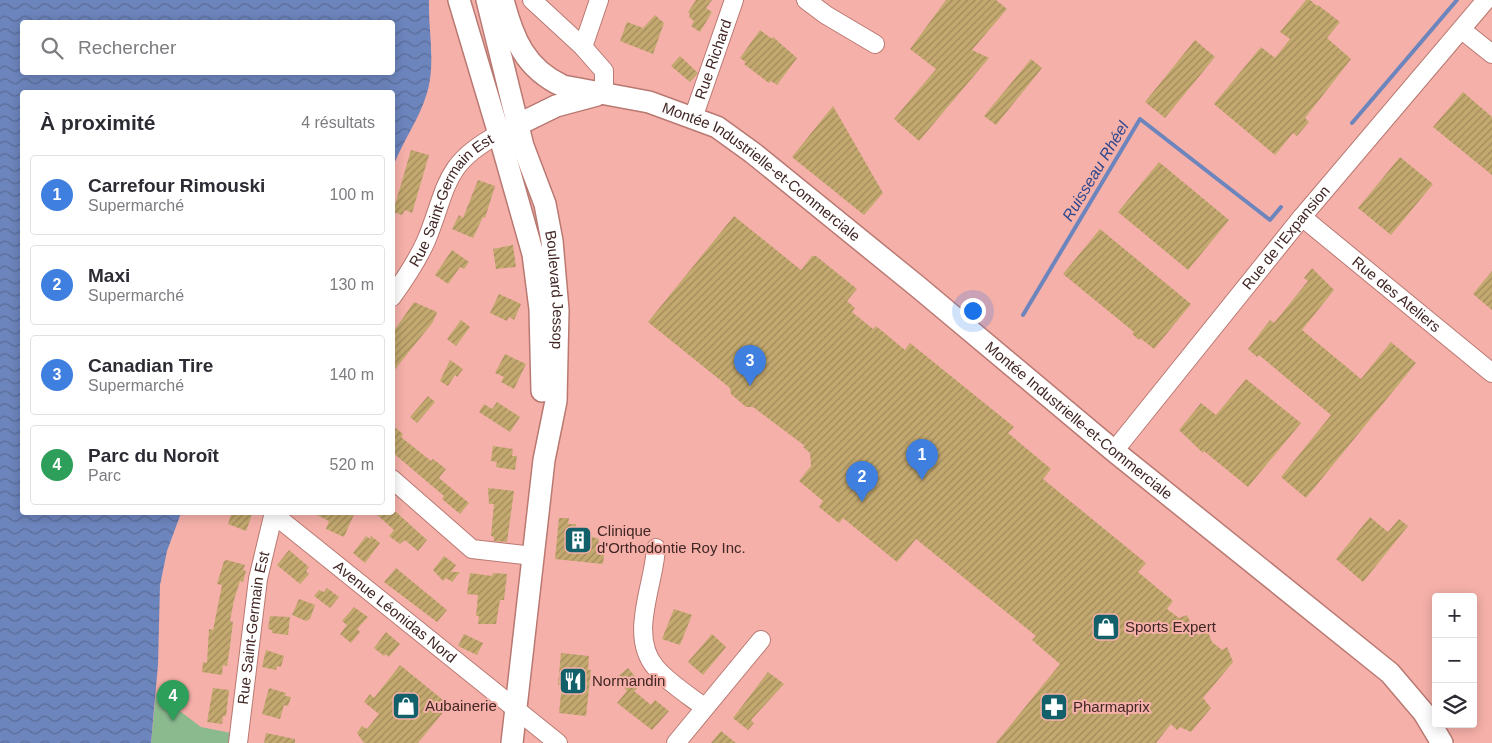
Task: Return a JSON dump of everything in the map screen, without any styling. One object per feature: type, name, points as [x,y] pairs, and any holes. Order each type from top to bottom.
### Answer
[{"type":"main road","points":[[458,0],[509,129]]},
{"type":"main road","points":[[487,0],[509,129]]},
{"type":"main road","points":[[503,0],[511,31],[522,54],[534,68],[552,81],[564,86],[604,93]]},
{"type":"main road","name":"Montée Industrielle-et-Commerciale","points":[[509,129],[556,106],[604,93],[654,103],[717,127],[917,286],[1114,450],[1390,673],[1424,713],[1442,743]]},
{"type":"main road","name":"Boulevard Jessop","points":[[509,129],[540,309],[544,460],[512,743]]},
{"type":"street","points":[[532,0],[583,47],[604,71],[604,93]]},
{"type":"street","points":[[583,47],[599,0]]},
{"type":"street","name":"Rue Richard","points":[[693,118],[734,0]]},
{"type":"street","points":[[806,0],[826,15],[875,44]]},
{"type":"street","name":"Rue de l'Expansion","points":[[1114,450],[1302,217],[1486,0]]},
{"type":"street","points":[[1462,30],[1492,54]]},
{"type":"street","name":"Rue Saint-Germain Est","points":[[395,292],[420,255],[448,178],[468,153],[509,129]]},
{"type":"street","name":"Rue des Ateliers","points":[[1302,217],[1492,373]]},
{"type":"street","points":[[395,483],[472,549],[533,556]]},
{"type":"street","name":"Rue Saint-Germain Est","points":[[238,743],[258,579],[273,515]]},
{"type":"street","name":"Avenue Léonidas Nord","points":[[273,515],[558,743]]},
{"type":"street","points":[[656,548],[655,569],[642,629],[644,645],[656,668],[704,707]]},
{"type":"street","points":[[676,743],[761,640]]},
{"type":"green space","points":[[156,693],[201,727],[231,733],[229,743],[151,743]]},
{"type":"water","points":[[0,0],[429,0],[430,82],[420,112],[395,162],[395,90],[20,90],[20,515],[180,515],[167,551],[160,585],[158,665],[151,743],[0,743]]},
{"type":"building","points":[[696,0],[712,0],[706,8],[712,12],[700,32],[691,26],[694,21],[689,17],[690,14],[688,12]]},
{"type":"building","points":[[946,0],[996,0],[1007,9],[972,50],[989,58],[919,141],[894,119],[936,69],[910,49]]},
{"type":"building","points":[[1306,0],[1310,0],[1318,5],[1340,22],[1327,38],[1351,59],[1305,118],[1309,122],[1297,136],[1293,133],[1275,155],[1214,104],[1261,47],[1275,58],[1290,39],[1280,32]]},
{"type":"building","points":[[655,15],[664,23],[653,54],[620,41],[627,22],[643,28]]},
{"type":"building","points":[[760,30],[772,39],[773,37],[797,58],[777,85],[771,81],[769,83],[744,64],[746,62],[740,58]]},
{"type":"building","points":[[1195,40],[1215,57],[1165,118],[1145,102]]},
{"type":"building","points":[[680,56],[698,73],[690,82],[671,66]]},
{"type":"building","points":[[1031,59],[1042,68],[996,125],[984,116]]},
{"type":"building","points":[[1463,92],[1492,117],[1492,175],[1433,127]]},
{"type":"building","points":[[833,106],[883,193],[864,215],[792,157]]},
{"type":"building","points":[[411,150],[429,155],[412,213],[405,210],[402,215],[395,213],[395,205]]},
{"type":"building","points":[[1400,157],[1433,184],[1391,235],[1358,208]]},
{"type":"building","points":[[1159,162],[1229,220],[1188,270],[1118,212]]},
{"type":"building","points":[[478,180],[495,186],[485,218],[483,217],[473,238],[452,229],[459,215],[463,218]]},
{"type":"building","points":[[734,216],[801,270],[812,256],[816,256],[857,289],[847,301],[855,308],[852,312],[873,329],[876,326],[905,350],[910,343],[1014,427],[1008,433],[1051,469],[1043,479],[1146,563],[1138,572],[1173,601],[1167,609],[1179,618],[1187,615],[1194,631],[1199,635],[1208,632],[1212,642],[1222,650],[1227,647],[1233,662],[1203,698],[1211,708],[1191,732],[1180,727],[1177,730],[1171,724],[1156,743],[996,743],[1060,664],[1032,640],[1036,636],[916,539],[897,562],[843,518],[839,523],[819,507],[823,501],[799,481],[811,466],[810,453],[803,447],[805,446],[753,407],[746,407],[731,394],[730,388],[648,322]]},
{"type":"building","points":[[1100,229],[1191,304],[1154,349],[1140,338],[1139,340],[1132,334],[1134,332],[1063,274]]},
{"type":"building","points":[[513,245],[516,267],[496,269],[493,249]]},
{"type":"building","points":[[452,250],[469,262],[464,269],[460,267],[448,284],[435,275]]},
{"type":"building","points":[[1312,268],[1334,290],[1302,330],[1361,379],[1391,342],[1416,363],[1306,498],[1281,477],[1331,415],[1259,355],[1257,357],[1248,349],[1270,320],[1274,323],[1308,281],[1304,278]]},
{"type":"building","points":[[1492,271],[1492,310],[1473,294]]},
{"type":"building","points":[[499,294],[521,304],[514,320],[509,317],[507,321],[490,313]]},
{"type":"building","points":[[414,302],[437,312],[433,322],[395,369],[396,328]]},
{"type":"building","points":[[461,320],[470,327],[456,346],[447,339]]},
{"type":"building","points":[[505,354],[526,364],[514,389],[501,382],[504,377],[495,373]]},
{"type":"building","points":[[450,360],[463,369],[457,377],[455,375],[448,386],[440,381]]},
{"type":"building","points":[[1246,379],[1301,423],[1248,487],[1204,451],[1203,453],[1179,430],[1201,403],[1216,415]]},
{"type":"building","points":[[428,396],[435,402],[417,423],[410,417]]},
{"type":"building","points":[[497,402],[520,417],[510,432],[479,412],[484,404],[492,409]]},
{"type":"building","points":[[395,427],[403,434],[401,437],[431,461],[433,459],[446,469],[439,478],[469,503],[460,514],[442,499],[444,496],[395,455]]},
{"type":"building","points":[[493,446],[513,449],[512,456],[517,456],[515,470],[496,467],[497,462],[491,461]]},
{"type":"building","points":[[488,488],[514,491],[507,542],[494,541],[494,537],[491,536],[494,504],[489,504]]},
{"type":"building","points":[[396,512],[427,540],[418,551],[405,540],[400,544],[389,536],[394,530],[377,515],[395,515]]},
{"type":"building","points":[[231,515],[252,515],[246,531],[228,524]]},
{"type":"building","points":[[317,515],[354,515],[344,537],[326,529],[329,521]]},
{"type":"building","points":[[1370,517],[1388,532],[1399,519],[1408,526],[1363,582],[1336,559]]},
{"type":"building","name":"Clinique d'Orthodontie Roy Inc.","points":[[559,518],[569,518],[568,524],[576,524],[576,529],[584,530],[583,534],[599,539],[598,545],[605,546],[603,564],[555,559]]},
{"type":"building","points":[[366,536],[370,539],[371,536],[380,543],[365,563],[353,553]]},
{"type":"building","points":[[289,550],[309,567],[306,571],[309,574],[300,584],[277,565]]},
{"type":"building","points":[[444,556],[456,565],[451,572],[460,572],[452,582],[446,578],[443,581],[433,570]]},
{"type":"building","points":[[227,560],[245,565],[243,570],[246,571],[243,582],[240,581],[234,600],[230,621],[233,622],[227,666],[223,665],[222,675],[202,672],[203,662],[207,663],[209,629],[213,630],[222,585],[217,584],[224,561]]},
{"type":"building","points":[[396,568],[447,610],[437,622],[384,582]]},
{"type":"building","points":[[470,573],[492,576],[493,573],[507,574],[504,600],[500,600],[496,624],[478,624],[479,616],[476,616],[478,595],[467,594]]},
{"type":"building","points":[[327,588],[339,597],[330,608],[314,596],[319,590],[324,592]]},
{"type":"building","points":[[299,599],[315,605],[310,619],[306,621],[292,615]]},
{"type":"building","points":[[354,607],[368,617],[357,629],[360,632],[351,643],[340,634],[347,625],[342,621]]},
{"type":"building","points":[[674,609],[692,615],[680,645],[662,639]]},
{"type":"building","points":[[270,616],[290,617],[288,635],[272,633],[272,630],[268,629]]},
{"type":"building","points":[[386,632],[400,644],[389,657],[386,654],[384,656],[374,648]]},
{"type":"building","points":[[464,634],[483,643],[477,655],[458,646]]},
{"type":"building","points":[[712,634],[726,647],[703,675],[688,662]]},
{"type":"building","points":[[266,650],[284,656],[281,667],[277,666],[276,670],[262,667]]},
{"type":"building","points":[[561,653],[589,656],[588,670],[591,670],[586,716],[559,713],[562,685],[558,685]]},
{"type":"building","name":"Aubainerie","points":[[400,665],[443,700],[445,710],[418,743],[364,743],[357,733],[362,726],[367,729],[379,714],[364,702],[370,694],[374,698]]},
{"type":"building","points":[[628,668],[640,682],[635,686],[637,689],[634,691],[651,705],[655,700],[669,711],[652,730],[617,703],[627,691],[616,678]]},
{"type":"building","points":[[768,672],[784,684],[751,720],[754,723],[748,730],[733,718]]},
{"type":"building","points":[[213,688],[229,690],[226,716],[223,716],[222,724],[207,722]]},
{"type":"building","points":[[269,688],[286,693],[285,696],[291,697],[288,706],[284,705],[280,719],[262,714]]},
{"type":"building","points":[[721,731],[736,743],[711,743]]},
{"type":"building","points":[[266,733],[295,739],[295,743],[264,743]]},
{"type":"waterway","name":"Ruisseau Rhéel","points":[[1352,123],[1457,0]]},
{"type":"waterway","name":"Ruisseau Rhéel","points":[[1023,315],[1140,119],[1270,220],[1281,207]]},
{"type":"place","name":"Canadian Tire","points":[[750,386]]},
{"type":"place","name":"Carrefour Rimouski","points":[[922,480]]},
{"type":"place","name":"Maxi","points":[[862,502]]},
{"type":"place","name":"Clinique d'Orthodontie Roy Inc.","points":[[578,540]]},
{"type":"place","name":"Sports Expert","points":[[1106,627]]},
{"type":"place","name":"Normandin","points":[[573,681]]},
{"type":"place","name":"Aubainerie","points":[[406,706]]},
{"type":"place","name":"Pharmaprix","points":[[1054,707]]},
{"type":"place","name":"Parc du Noroît","points":[[173,721]]}]
